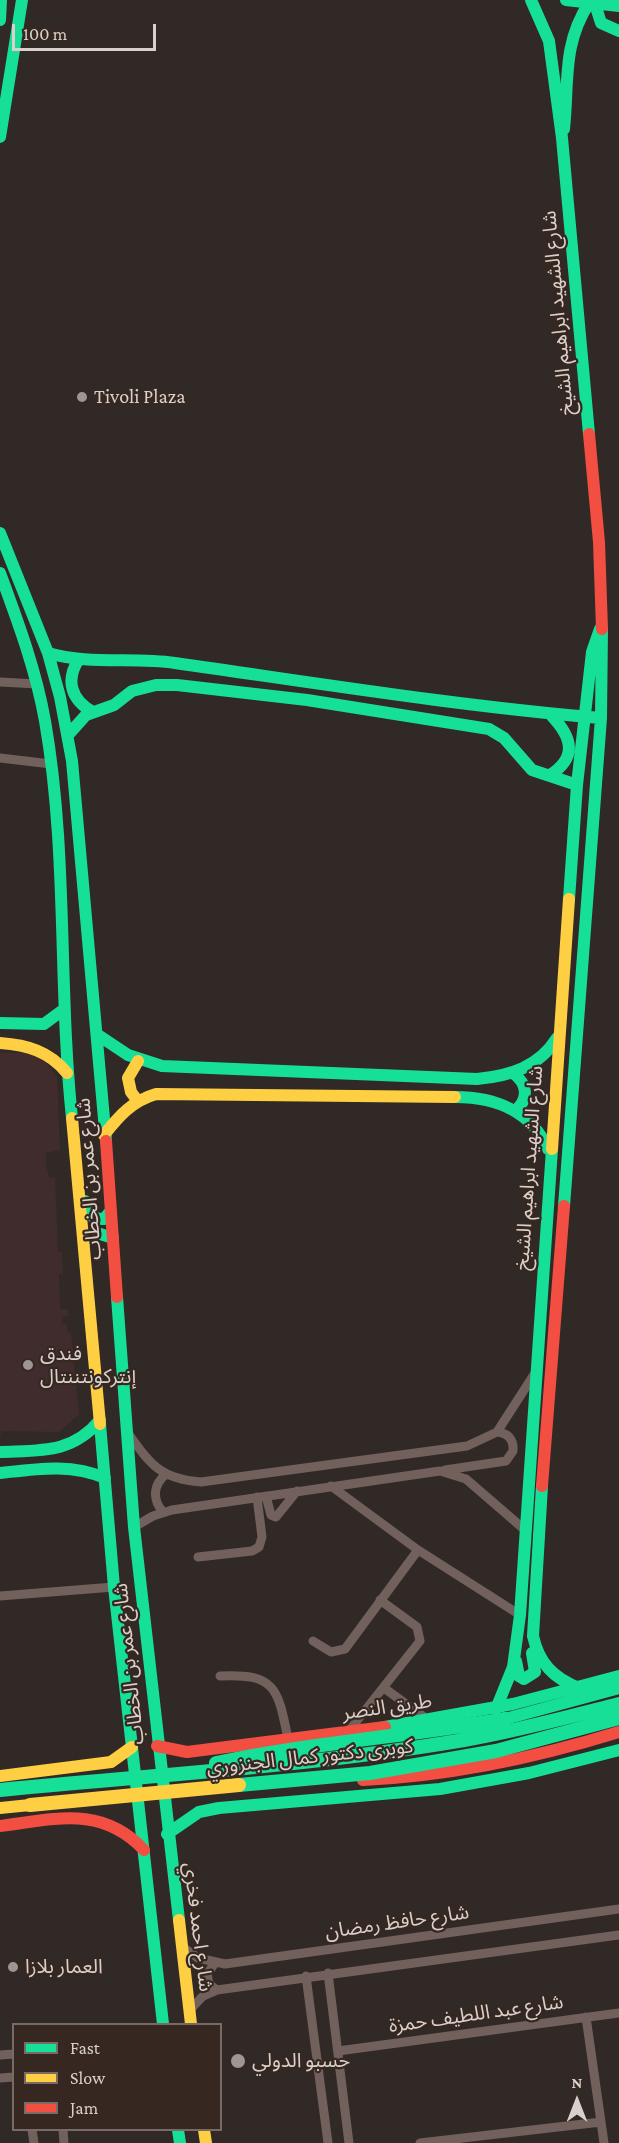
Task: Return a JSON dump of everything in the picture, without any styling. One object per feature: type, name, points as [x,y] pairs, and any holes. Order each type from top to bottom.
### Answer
[{"type":"main road","points":[[0,20],[1,0]]},
{"type":"main road","points":[[0,136],[22,0]]},
{"type":"main road","name":"شارع الشهيد ابراهيم الشيخ","points":[[531,0],[549,41],[562,138],[598,532],[600,627],[603,653],[601,718],[532,1636],[534,1647],[545,1668],[561,1680],[580,1688]]},
{"type":"main road","points":[[566,0],[619,6]]},
{"type":"main road","points":[[562,138],[565,121],[567,48],[573,29],[592,3]]},
{"type":"main road","points":[[592,3],[602,26],[619,31]]},
{"type":"main road","name":"شارع عمر بن الخطاب","points":[[0,532],[48,653],[68,735],[98,1035],[134,1527],[167,1834]]},
{"type":"main road","name":"شارع عمر بن الخطاب","points":[[0,573],[18,615],[38,684],[51,764],[59,869],[67,1074],[80,1195],[114,1587],[144,1850]]},
{"type":"main road","name":"شارع الشهيد ابراهيم الشيخ","points":[[500,1714],[516,1654],[520,1615],[577,785],[592,652],[600,627]]},
{"type":"main road","points":[[48,653],[79,659],[144,659],[550,715],[601,718]]},
{"type":"main road","points":[[79,659],[70,677],[71,690],[82,706],[93,712]]},
{"type":"main road","points":[[68,735],[79,720],[93,712],[114,705],[132,691],[156,685],[306,700],[489,729],[507,739],[532,770],[577,785]]},
{"type":"main road","points":[[550,715],[566,731],[570,746],[566,761],[550,775]]},
{"type":"main road","points":[[0,1023],[44,1024],[63,1010]]},
{"type":"main road","points":[[98,1035],[121,1053],[138,1061],[162,1066],[477,1079],[513,1073],[538,1060],[554,1046],[558,1037]]},
{"type":"main road","points":[[0,1043],[43,1051],[54,1058],[67,1074]]},
{"type":"main road","points":[[137,1100],[131,1092],[128,1078],[138,1061]]},
{"type":"main road","points":[[513,1073],[521,1079],[526,1089],[525,1099],[515,1111]]},
{"type":"main road","points":[[104,1134],[123,1110],[137,1100],[170,1093],[472,1097],[492,1100],[515,1111],[542,1136],[550,1154]]},
{"type":"main road","points":[[80,1195],[93,1219],[104,1219],[110,1212]]},
{"type":"main road","points":[[84,1242],[91,1235],[100,1233],[113,1238]]},
{"type":"main road","points":[[0,1452],[72,1445],[84,1439],[100,1420]]},
{"type":"main road","points":[[58,1448],[66,1456],[61,1467]]},
{"type":"main road","points":[[0,1473],[61,1467],[80,1468],[105,1478]]},
{"type":"main road","points":[[516,1654],[519,1676],[524,1679],[531,1677],[535,1672],[532,1636]]},
{"type":"main road","name":"طريق النصر","points":[[157,1746],[187,1752],[500,1714],[619,1676]]},
{"type":"main road","points":[[180,1773],[274,1750],[420,1734],[619,1688]]},
{"type":"main road","name":"كوبرى دكتور كمال الجنزوري","points":[[0,1790],[377,1755],[526,1729],[619,1704]]},
{"type":"main road","name":"كوبرى دكتور كمال الجنزوري","points":[[0,1808],[320,1779],[488,1752],[619,1718]]},
{"type":"main road","points":[[320,1779],[410,1777],[521,1760],[619,1732]]},
{"type":"main road","points":[[235,1746],[204,1760],[197,1779],[199,1786],[208,1797],[245,1804]]},
{"type":"main road","points":[[0,1776],[111,1762],[132,1747]]},
{"type":"main road","points":[[167,1834],[199,1812],[245,1804],[349,1798],[440,1789],[529,1773],[619,1750]]},
{"type":"main road","points":[[81,1766],[91,1776],[96,1789],[97,1803],[93,1817]]},
{"type":"main road","points":[[0,1826],[93,1817],[118,1826],[132,1836],[144,1850],[163,2023]]},
{"type":"main road","name":"شارع احمد فخري","points":[[167,1834],[184,1948],[190,2018]]},
{"type":"street","points":[[0,682],[38,684]]},
{"type":"street","points":[[0,758],[51,764]]},
{"type":"street","points":[[128,1433],[146,1459],[166,1474],[185,1481],[222,1481],[467,1446],[497,1432],[535,1373]]},
{"type":"street","points":[[134,1527],[163,1512],[506,1461],[513,1451],[513,1442],[508,1435],[497,1432]]},
{"type":"street","points":[[440,1471],[466,1479],[525,1530]]},
{"type":"street","points":[[163,1512],[157,1503],[155,1492],[159,1482],[166,1474]]},
{"type":"street","points":[[331,1486],[418,1550],[520,1615]]},
{"type":"street","points":[[262,1496],[271,1515],[276,1517],[297,1491]]},
{"type":"street","points":[[198,1557],[252,1551],[259,1547],[262,1537],[262,1496]]},
{"type":"street","points":[[313,1641],[331,1652],[341,1652],[418,1550]]},
{"type":"street","points":[[0,1596],[114,1587]]},
{"type":"street","points":[[348,1732],[420,1641],[417,1627],[380,1600]]},
{"type":"street","points":[[220,1676],[259,1677],[269,1684],[277,1695],[288,1739]]},
{"type":"street","points":[[384,1688],[430,1721]]},
{"type":"street","name":"شارع حافظ رمضان","points":[[184,1948],[189,1954],[215,1963],[237,1962],[619,1909]]},
{"type":"street","points":[[190,2018],[203,1996],[217,1990],[306,1976],[619,1935]]},
{"type":"street","points":[[215,1963],[208,1970],[207,1979],[217,1990]]},
{"type":"street","points":[[328,1973],[349,2143]]},
{"type":"street","points":[[306,1976],[328,2143]]},
{"type":"street","name":"شارع عبد اللطيف حمزة","points":[[338,2051],[619,2013]]},
{"type":"street","points":[[586,2017],[604,2143]]},
{"type":"street","points":[[324,2111],[345,2108]]},
{"type":"street","points":[[420,2143],[601,2122]]},
{"type":"shaded area","points":[[0,1053],[39,1053],[57,1077],[60,1150],[46,1153],[46,1164],[49,1178],[55,1178],[58,1252],[62,1252],[63,1274],[59,1274],[60,1309],[68,1309],[69,1316],[62,1317],[62,1324],[67,1325],[68,1333],[71,1333],[79,1414],[59,1432],[2,1431],[0,1436]]},
{"type":"traffic: fast","points":[[0,20],[1,0]]},
{"type":"traffic: fast","points":[[0,137],[22,0]]},
{"type":"traffic: fast","points":[[531,0],[549,41],[562,138],[589,434]]},
{"type":"traffic: fast","points":[[566,0],[619,6]]},
{"type":"traffic: fast","points":[[564,129],[568,64],[574,34],[589,3]]},
{"type":"traffic: fast","points":[[595,4],[601,23],[619,31]]},
{"type":"traffic: fast","points":[[0,533],[48,653],[60,697],[72,761],[106,1141]]},
{"type":"traffic: fast","points":[[0,573],[37,683],[52,770],[60,869],[65,1019],[72,1118]]},
{"type":"traffic: fast","points":[[569,899],[577,785],[592,652],[600,629]]},
{"type":"traffic: fast","points":[[564,1206],[601,718],[602,629]]},
{"type":"traffic: fast","points":[[48,653],[79,659],[159,661],[441,701],[601,718]]},
{"type":"traffic: fast","points":[[79,659],[72,674],[72,689],[80,702],[93,712]]},
{"type":"traffic: fast","points":[[68,735],[86,715],[114,705],[132,691],[156,685],[177,685],[307,700],[489,729],[504,738],[532,770],[577,785]]},
{"type":"traffic: fast","points":[[550,775],[565,761],[569,746],[564,731],[551,715]]},
{"type":"traffic: fast","points":[[0,1023],[44,1024],[63,1010]]},
{"type":"traffic: fast","points":[[98,1035],[128,1055],[162,1066],[477,1079],[523,1068],[542,1056],[557,1038]]},
{"type":"traffic: fast","points":[[513,1073],[522,1082],[525,1092],[523,1102],[515,1111]]},
{"type":"traffic: fast","points":[[455,1097],[498,1103],[510,1109],[532,1125],[548,1149]]},
{"type":"traffic: fast","points":[[496,1709],[513,1667],[520,1615],[552,1149]]},
{"type":"traffic: fast","points":[[85,1201],[93,1217],[104,1219],[110,1212]]},
{"type":"traffic: fast","points":[[84,1242],[97,1233],[113,1238]]},
{"type":"traffic: fast","points":[[117,1297],[134,1527],[179,1920]]},
{"type":"traffic: fast","points":[[0,1452],[42,1450],[67,1445],[89,1431],[100,1420]]},
{"type":"traffic: fast","points":[[100,1424],[114,1587],[163,2023]]},
{"type":"traffic: fast","points":[[0,1473],[66,1469],[79,1470],[105,1478]]},
{"type":"traffic: fast","points":[[542,1486],[533,1636],[539,1654],[548,1668],[579,1688]]},
{"type":"traffic: fast","points":[[516,1661],[519,1676],[524,1679],[535,1672],[532,1653]]},
{"type":"traffic: fast","points":[[385,1727],[513,1704],[619,1676]]},
{"type":"traffic: fast","points":[[505,1719],[619,1688]]},
{"type":"traffic: fast","points":[[0,1790],[349,1757],[464,1740],[542,1724],[619,1704]]},
{"type":"traffic: fast","points":[[239,1785],[370,1773],[496,1751],[619,1718]]},
{"type":"traffic: fast","points":[[216,1763],[288,1750],[505,1719]]},
{"type":"traffic: fast","points":[[167,1834],[199,1812],[219,1808],[440,1789],[529,1773],[619,1750]]},
{"type":"traffic: fast","points":[[178,2131],[180,2143]]},
{"type":"traffic: slow","points":[[552,1149],[569,899]]},
{"type":"traffic: slow","points":[[0,1043],[37,1050],[53,1059],[67,1073]]},
{"type":"traffic: slow","points":[[137,1100],[131,1092],[128,1078],[138,1061]]},
{"type":"traffic: slow","points":[[104,1135],[127,1110],[156,1094],[455,1097]]},
{"type":"traffic: slow","points":[[72,1118],[100,1424]]},
{"type":"traffic: slow","points":[[0,1776],[111,1762],[132,1747]]},
{"type":"traffic: slow","points":[[30,1805],[239,1785]]},
{"type":"traffic: slow","points":[[0,1808],[30,1805]]},
{"type":"traffic: slow","points":[[179,1920],[191,2023]]},
{"type":"traffic: slow","points":[[204,2131],[206,2143]]},
{"type":"traffic: jam","points":[[589,434],[599,542],[602,629]]},
{"type":"traffic: jam","points":[[106,1141],[117,1297]]},
{"type":"traffic: jam","points":[[542,1486],[564,1206]]},
{"type":"traffic: jam","points":[[157,1746],[187,1752],[385,1727]]},
{"type":"traffic: jam","points":[[363,1780],[461,1770],[524,1758],[619,1732]]},
{"type":"traffic: jam","points":[[0,1826],[40,1820],[77,1818],[112,1826],[144,1850]]},
{"type":"place","name":"Tivoli Plaza","points":[[82,397]]},
{"type":"place","name":"فندق إنتركونتننتال","points":[[28,1365]]},
{"type":"place","name":"العمار بلازا","points":[[13,1967]]},
{"type":"place","name":"حسبو الدولي","points":[[238,2061]]}]
